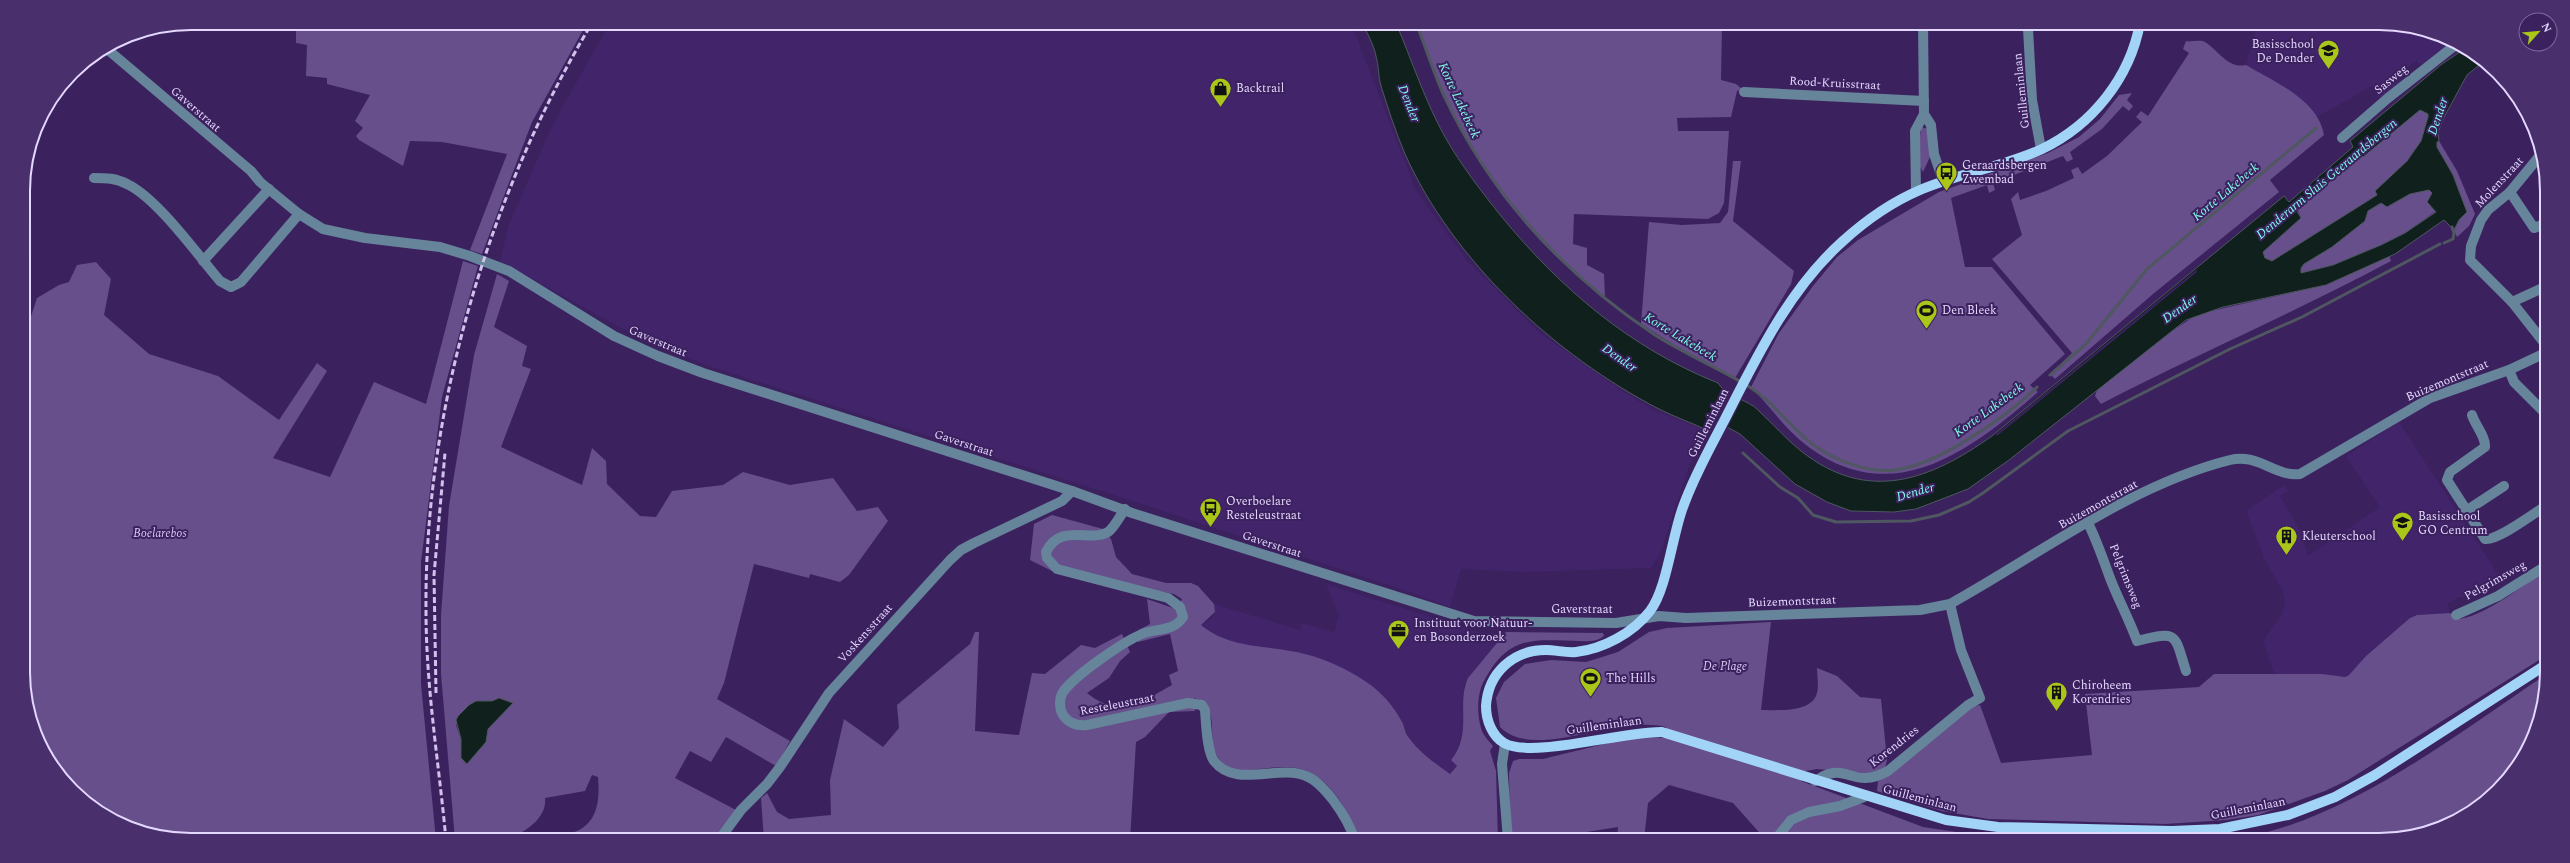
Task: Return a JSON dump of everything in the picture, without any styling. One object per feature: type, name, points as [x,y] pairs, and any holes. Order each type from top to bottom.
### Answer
[{"type":"main road","name":"Guilleminlaan","points":[[2138,30],[2134,50],[2113,90],[2084,120],[2041,149],[1916,191],[1870,219],[1842,242],[1808,278],[1748,373],[1708,451],[1680,515],[1659,600],[1643,619],[1608,644],[1575,652],[1544,650],[1521,653],[1502,666],[1489,688],[1486,710],[1491,730],[1505,744],[1538,749],[1642,731],[1662,732],[1864,797],[1946,820],[1998,827],[2172,831],[2220,829],[2288,815],[2335,797],[2375,775],[2540,669]]},
{"type":"street","points":[[1916,191],[1915,131],[1924,114],[1923,30]]},
{"type":"street","name":"Guilleminlaan","points":[[2028,30],[2032,100],[2041,149]]},
{"type":"street","name":"Sasweg","points":[[2342,138],[2388,98],[2452,48]]},
{"type":"street","name":"Gaverstraat","points":[[110,52],[251,171],[269,190],[299,214],[322,229],[365,238],[440,247],[484,261],[520,277],[614,336],[658,356],[703,373],[1474,621],[1616,623],[1643,619]]},
{"type":"street","name":"Rood-Kruisstraat","points":[[1744,92],[1924,101]]},
{"type":"street","points":[[1924,114],[1931,125],[1934,154],[1942,181]]},
{"type":"street","name":"Molenstraat","points":[[2537,159],[2510,192],[2488,210],[2481,220],[2471,246],[2470,260],[2512,302],[2540,338]]},
{"type":"street","points":[[94,178],[113,179],[128,184],[154,206],[220,281],[231,287],[241,282],[299,214]]},
{"type":"street","points":[[203,261],[269,190]]},
{"type":"street","points":[[2510,192],[2530,224],[2534,228],[2540,226]]},
{"type":"street","points":[[2512,302],[2540,289]]},
{"type":"street","name":"Buizemontstraat","points":[[1643,619],[1659,616],[1686,618],[1920,610],[1950,604],[2137,495],[2231,460],[2255,460],[2291,475],[2300,474],[2430,398],[2509,370],[2540,355]]},
{"type":"street","points":[[2509,370],[2514,382],[2540,408]]},
{"type":"street","points":[[2472,415],[2477,430],[2485,441],[2484,450],[2450,472],[2447,476],[2450,486],[2466,511],[2488,539],[2502,533],[2540,510]]},
{"type":"street","points":[[2466,511],[2504,486]]},
{"type":"street","name":"Voskensstraat","points":[[724,833],[741,810],[771,778],[829,693],[950,560],[961,550],[974,543],[1062,501],[1072,491]]},
{"type":"street","name":"Resteleustraat","points":[[1125,509],[1108,532],[1100,534],[1073,534],[1054,541],[1046,552],[1047,558],[1058,569],[1168,598],[1180,607],[1183,618],[1173,627],[1143,633],[1127,642],[1083,674],[1064,692],[1060,708],[1064,715],[1075,725],[1087,726],[1188,703],[1202,706],[1205,710],[1213,760],[1221,768],[1238,775],[1288,772],[1307,776],[1317,782],[1338,806],[1352,833]]},
{"type":"street","name":"Pelgrimsweg","points":[[2088,523],[2101,548],[2110,579],[2127,612],[2138,645],[2161,635],[2171,637],[2180,645],[2180,663],[2186,671]]},
{"type":"street","name":"Pelgrimsweg","points":[[2456,615],[2498,596],[2540,570]]},
{"type":"street","name":"Korendries","points":[[1815,781],[1830,774],[1855,778],[1876,777],[1888,771],[1979,696],[1962,650],[1950,604]]},
{"type":"street","points":[[1505,744],[1502,764],[1507,833]]},
{"type":"street","points":[[1781,833],[1791,820],[1809,812],[1840,806],[1864,797]]},
{"type":"shaded area","points":[[606,30],[1354,30],[1416,191],[1468,262],[1536,330],[1620,390],[1653,410],[1704,430],[1688,469],[1660,554],[1651,568],[1524,572],[1461,569],[1450,607],[1407,591],[1145,505],[703,364],[621,328],[500,261],[509,224],[553,124]]},
{"type":"shaded area","name":"Basisschool De Dender","points":[[2390,30],[2421,35],[2441,42],[2447,48],[2422,66],[2416,61],[2397,76],[2402,82],[2380,98],[2372,86],[2317,117],[2306,103],[2246,65],[2255,31]]},
{"type":"shaded area","name":"Basisschool GO Centrum","points":[[2399,422],[2503,582],[2477,597],[2459,597],[2448,604],[2450,613],[2417,615],[2410,618],[2366,656],[2349,675],[2336,678],[2322,674],[2275,676],[2263,641],[2281,616],[2285,603],[2282,589],[2263,557],[2246,511],[2284,485],[2289,491],[2280,496],[2301,532],[2308,556],[2380,507],[2346,456]]},
{"type":"shaded area","points":[[1326,584],[1475,631],[1489,634],[1506,632],[1468,678],[1464,687],[1464,726],[1456,753],[1451,760],[1457,766],[1450,774],[1420,751],[1407,737],[1405,726],[1255,647],[1237,644],[1211,633],[1201,625],[1212,618],[1215,612],[1214,604],[1300,630],[1301,623],[1334,632],[1339,615]]},
{"type":"green space","points":[[296,30],[583,30],[532,122],[482,254],[470,250],[507,154],[442,142],[410,141],[403,166],[359,140],[356,136],[363,128],[355,121],[370,95],[327,84],[327,78],[306,76],[307,45],[296,43]]},
{"type":"green space","points":[[1419,30],[1722,30],[1721,80],[1736,84],[1742,89],[1737,91],[1731,117],[1677,118],[1678,131],[1729,131],[1724,203],[1719,213],[1708,219],[1574,214],[1573,244],[1587,248],[1587,265],[1604,274],[1605,298],[1556,256],[1533,233],[1512,208],[1474,154],[1441,88]]},
{"type":"green space","points":[[2186,41],[2203,41],[2229,62],[2240,66],[2246,65],[2293,93],[2313,111],[2320,122],[2324,135],[2270,180],[2279,192],[2153,294],[2055,379],[2050,374],[2072,353],[1992,259],[2022,235],[2011,199],[2018,192],[2020,200],[2046,191],[2074,178],[2071,170],[2078,167],[2082,174],[2107,156],[2142,122],[2136,117],[2141,111],[2148,116],[2189,53],[2183,49]]},
{"type":"green space","name":"Den Bleek","points":[[2132,93],[2127,100],[2133,106],[2129,111],[2123,106],[2102,129],[2070,152],[2073,159],[2067,162],[2063,156],[1993,183],[1995,190],[1989,193],[1987,185],[1951,198],[1965,267],[1992,267],[2065,354],[2030,385],[2038,392],[2012,414],[1957,452],[1929,465],[1899,473],[1869,473],[1838,464],[1806,445],[1784,425],[1751,387],[1779,333],[1813,286],[1837,257],[1858,240],[1939,192],[2048,153],[2079,137],[2100,119],[2119,95]]},
{"type":"green space","points":[[2420,110],[2428,114],[2421,141],[2407,161],[2376,191],[2377,195],[2272,261],[2265,258],[2263,252],[2301,218],[2297,208]]},
{"type":"green space","points":[[1921,127],[1928,129],[1930,157],[1923,172],[1917,161]]},
{"type":"green space","points":[[2439,141],[2457,171],[2475,214],[2469,226],[2457,237],[2454,230],[2459,220],[2467,212],[2453,175],[2437,147],[2437,142]]},
{"type":"green space","points":[[1733,161],[1741,161],[1733,221],[1794,271],[1791,284],[1735,378],[1693,357],[1641,324],[1649,222],[1682,225],[1720,223],[1728,212]]},
{"type":"green space","points":[[2429,190],[2432,192],[2436,211],[2405,233],[2381,245],[2333,265],[2301,273],[2301,268],[2304,264],[2332,247],[2365,221],[2368,211],[2382,203],[2387,207],[2410,194]]},
{"type":"green space","points":[[2389,255],[2391,261],[2355,280],[2101,404],[2095,396],[2097,390],[2158,340],[2198,314],[2326,285]]},
{"type":"green space","name":"Boelarebos","points":[[463,261],[478,266],[442,397],[421,562],[421,684],[435,833],[170,832],[149,828],[129,821],[101,806],[77,786],[57,762],[42,734],[35,714],[30,683],[30,320],[37,298],[59,285],[69,282],[77,265],[96,262],[111,279],[104,315],[149,354],[218,376],[279,420],[317,363],[327,371],[273,458],[330,477],[374,382],[426,404]]},
{"type":"green space","points":[[497,274],[509,281],[494,327],[527,346],[522,366],[531,369],[501,447],[582,485],[592,448],[606,461],[607,484],[640,516],[656,517],[672,491],[723,485],[743,472],[790,485],[833,478],[857,511],[878,507],[888,521],[849,575],[840,582],[810,574],[809,578],[754,564],[724,683],[717,699],[790,741],[776,766],[726,737],[711,762],[690,751],[675,778],[736,810],[718,833],[571,833],[580,830],[587,825],[595,811],[599,786],[598,777],[592,775],[585,791],[545,798],[544,809],[541,815],[534,824],[520,833],[454,833],[441,674],[441,615],[449,506],[474,355]],"holes":[[[499,698],[513,703],[488,729],[486,742],[466,764],[461,758],[461,739],[456,725],[476,701],[493,701]]]},
{"type":"green space","points":[[1052,515],[1103,529],[1111,539],[1116,557],[1132,574],[1166,583],[1191,583],[1198,586],[1214,604],[1215,612],[1201,625],[1211,632],[1222,638],[1244,644],[1298,652],[1313,656],[1350,672],[1373,687],[1386,699],[1402,722],[1413,743],[1428,758],[1450,774],[1457,766],[1451,760],[1458,750],[1461,739],[1463,729],[1463,698],[1468,678],[1506,632],[1603,633],[1604,636],[1590,641],[1548,640],[1523,643],[1512,648],[1502,656],[1492,667],[1483,683],[1478,705],[1479,717],[1483,733],[1493,746],[1490,751],[1496,771],[1498,833],[1358,833],[1342,803],[1324,782],[1313,774],[1301,769],[1287,767],[1235,772],[1224,764],[1215,752],[1213,745],[1212,721],[1207,707],[1202,702],[1194,698],[1195,711],[1169,712],[1145,737],[1136,742],[1130,833],[764,833],[761,798],[767,793],[777,812],[789,819],[831,815],[830,780],[844,719],[883,747],[899,728],[897,705],[970,644],[975,632],[979,632],[975,731],[1019,735],[1032,673],[1045,674],[1081,645],[1095,648],[1122,634],[1130,652],[1120,661],[1109,678],[1087,693],[1098,701],[1109,705],[1131,705],[1151,697],[1172,685],[1169,675],[1178,671],[1170,634],[1138,642],[1137,631],[1150,624],[1147,599],[1176,609],[1182,599],[1174,594],[1052,571],[1030,560],[1034,524]]},
{"type":"green space","points":[[2540,574],[2540,659],[2348,780],[2325,791],[2258,815],[2226,820],[2165,824],[1988,819],[1942,811],[1877,791],[1878,781],[1888,776],[1971,707],[1980,705],[2001,763],[2092,755],[2085,694],[2199,687],[2214,674],[2322,674],[2345,677],[2349,675],[2366,656],[2410,618],[2417,615],[2450,613],[2454,619],[2465,618],[2477,614],[2502,600]]},
{"type":"green space","name":"De Plage","points":[[1771,622],[1761,710],[1794,709],[1809,704],[1814,699],[1818,690],[1817,668],[1837,676],[1860,697],[1881,699],[1887,760],[1885,768],[1876,774],[1817,769],[1806,771],[1801,781],[1923,827],[1963,833],[1760,833],[1733,803],[1669,785],[1648,803],[1645,833],[1618,833],[1618,827],[1580,833],[1510,833],[1509,773],[1513,761],[1519,759],[1543,759],[1616,741],[1643,737],[1666,738],[1666,727],[1646,725],[1624,726],[1554,739],[1533,740],[1515,737],[1500,727],[1496,698],[1504,682],[1525,664],[1551,660],[1586,662],[1618,652],[1649,632],[1667,628]]},
{"type":"green space","points":[[2540,679],[2535,714],[2528,734],[2513,762],[2493,786],[2469,806],[2441,821],[2421,828],[2400,832],[2263,833],[2303,820],[2347,801],[2390,778],[2473,725]]},
{"type":"water","points":[[1366,30],[1399,30],[1431,109],[1445,137],[1458,158],[1501,216],[1547,268],[1572,291],[1626,334],[1686,369],[1718,383],[1727,392],[1749,403],[1801,451],[1826,467],[1850,477],[1875,481],[1898,480],[1922,474],[1969,451],[1992,436],[2284,196],[2289,202],[2353,147],[2350,141],[2442,64],[2460,52],[2479,65],[2467,75],[2443,119],[2438,133],[2439,141],[2437,142],[2437,147],[2453,175],[2467,212],[2459,220],[2454,230],[2444,220],[2395,254],[2326,285],[2223,307],[2186,320],[2009,460],[1968,489],[1916,509],[1894,512],[1851,511],[1827,502],[1795,484],[1740,434],[1714,420],[1709,431],[1671,415],[1620,387],[1583,362],[1546,333],[1511,302],[1479,268],[1450,232],[1425,194],[1398,138],[1381,86],[1378,64],[1372,43]],"holes":[[[2420,110],[2428,114],[2421,141],[2407,161],[2375,191],[2377,195],[2272,261],[2265,258],[2263,252],[2301,218],[2295,208],[2359,154],[2363,157]],[[2429,190],[2432,193],[2427,202],[2436,212],[2405,233],[2381,245],[2333,265],[2301,273],[2301,268],[2304,264],[2332,247],[2365,221],[2368,211],[2381,203],[2387,207],[2410,194]]]},
{"type":"water","points":[[499,698],[513,703],[488,729],[486,742],[467,764],[461,758],[461,739],[456,720],[469,705],[476,701],[492,701]]},
{"type":"pier","points":[[2196,270],[2197,272],[1997,436],[1996,434]]},
{"type":"pier","points":[[1729,392],[1742,399],[1727,429],[1715,422],[1708,433]]},
{"type":"waterway","name":"Korte Lakebeek","points":[[1419,30],[1441,89],[1464,134],[1485,168],[1508,200],[1534,231],[1591,287],[1622,312],[1666,342],[1748,386],[1767,400],[1800,434],[1826,453],[1845,462],[1875,470],[1895,470],[1912,466],[1931,459],[1970,438],[2008,412],[2037,387]]},
{"type":"waterway","name":"Korte Lakebeek","points":[[2050,375],[2085,345],[2147,269],[2316,128]]},
{"type":"waterway","points":[[2444,243],[2453,239],[2454,233],[2452,227]]},
{"type":"waterway","points":[[1743,453],[1780,487],[1798,498],[1813,515],[1836,522],[1911,521],[1939,515],[1969,502],[1983,493],[2068,431],[2230,349],[2302,317],[2440,244]]},
{"type":"railway","points":[[445,833],[430,697],[426,611],[428,535],[437,458],[450,382],[470,306],[494,231],[522,159],[555,89],[588,30]]},
{"type":"railway","points":[[436,693],[434,575],[445,453]]},
{"type":"place","name":"Basisschool De Dender","points":[[2329,70]]},
{"type":"place","name":"Backtrail","points":[[1221,108]]},
{"type":"place","name":"Geraardsbergen Zwembad","points":[[1946,192]]},
{"type":"place","name":"Den Bleek","points":[[1926,330]]},
{"type":"place","name":"Overboelare Resteleustraat","points":[[1211,528]]},
{"type":"place","name":"Basisschool GO Centrum","points":[[2402,542]]},
{"type":"place","name":"Kleuterschool","points":[[2286,556]]},
{"type":"place","name":"Instituut voor Natuur- en Bosonderzoek","points":[[1399,650]]},
{"type":"place","name":"The Hills","points":[[1591,698]]},
{"type":"place","name":"Chiroheem Korendries","points":[[2056,712]]},
{"type":"water label","name":"Dender","points":[[1410,103]]},
{"type":"water label","name":"Dender","points":[[2437,116]]},
{"type":"water label","name":"Denderarm Sluis Geeraardsbergen","points":[[2326,178]]},
{"type":"water label","name":"Dender","points":[[2179,308]]},
{"type":"water label","name":"Dender","points":[[1620,357]]},
{"type":"water label","name":"Dender","points":[[1915,491]]}]
